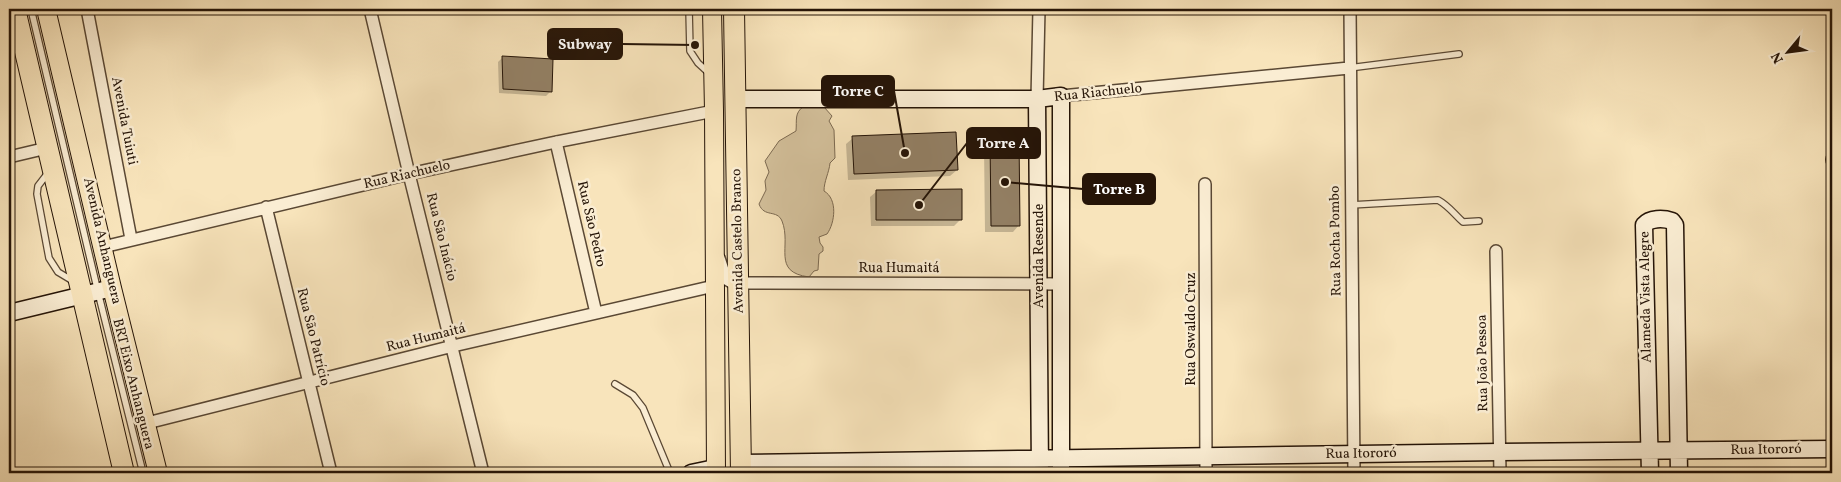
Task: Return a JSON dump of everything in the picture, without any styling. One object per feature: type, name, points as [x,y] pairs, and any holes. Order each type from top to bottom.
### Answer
[{"type":"highway","name":"Avenida Anhanguera","points":[[15,9],[49,157],[92,290],[124,473]]},
{"type":"highway","name":"Avenida Castelo Branco","points":[[734,9],[741,468]]},
{"type":"main road","name":"Avenida Anhanguera","points":[[46,9],[103,247],[92,290],[147,423],[158,473]]},
{"type":"main road","name":"Avenida Castelo Branco","points":[[712,9],[716,470]]},
{"type":"street","name":"Avenida Tuiuti","points":[[87,9],[130,239]]},
{"type":"street","name":"Rua São Inácio","points":[[370,9],[483,473]]},
{"type":"street","name":"Avenida Resende","points":[[1039,9],[1037,99],[1040,466]]},
{"type":"street","name":"Rua Rocha Pombo","points":[[1350,9],[1350,205],[1354,473]]},
{"type":"street","name":"Rua Riachuelo","points":[[736,99],[1037,99],[1349,68]]},
{"type":"street","name":"Avenida Resende","points":[[1061,96],[1061,466]]},
{"type":"street","name":"Rua Riachuelo","points":[[103,247],[130,239],[409,174],[556,142],[714,111]]},
{"type":"street","name":"Rua São Pedro","points":[[556,142],[596,313]]},
{"type":"street","points":[[9,157],[49,157]]},
{"type":"street","name":"Rua Oswaldo Cruz","points":[[1205,184],[1206,473]]},
{"type":"street","name":"Rua São Patrício","points":[[266,207],[331,473]]},
{"type":"street","name":"Alameda Vista Alegre","points":[[1650,473],[1644,225],[1650,220],[1666,219],[1672,221],[1675,225],[1679,473]]},
{"type":"street","points":[[714,240],[726,279],[731,283],[738,283]]},
{"type":"street","name":"Rua João Pessoa","points":[[1496,252],[1500,473]]},
{"type":"street","name":"Rua Humaitá","points":[[738,283],[1061,284]]},
{"type":"street","name":"Rua Humaitá","points":[[147,423],[453,346],[714,286]]},
{"type":"street","points":[[9,313],[92,290]]},
{"type":"street","name":"Rua Itororó","points":[[741,468],[1061,466],[1206,456],[1832,450]]},
{"type":"street","points":[[691,473],[716,470]]},
{"type":"lane","name":"BRT Eixo Anhanguera","points":[[31,9],[92,290],[143,473]]},
{"type":"lane","points":[[689,9],[690,51],[698,63],[713,76]]},
{"type":"lane","name":"Rua Riachuelo","points":[[1349,68],[1459,54]]},
{"type":"lane","points":[[1350,205],[1438,200],[1448,205],[1463,222],[1478,221]]},
{"type":"lane","points":[[615,384],[633,395],[643,408],[670,473]]},
{"type":"shaded area","points":[[804,106],[824,107],[832,116],[829,121],[834,130],[835,158],[830,163],[824,191],[833,205],[832,224],[827,234],[819,237],[823,251],[819,254],[818,270],[814,271],[809,277],[790,270],[786,264],[782,221],[777,215],[764,211],[759,204],[766,190],[765,181],[769,172],[765,161],[779,141],[796,131],[797,114]]},
{"type":"building","points":[[502,56],[553,59],[552,92],[503,89]]},
{"type":"building","points":[[956,132],[958,170],[854,174],[852,136]]},
{"type":"building","points":[[990,139],[1019,139],[1020,226],[991,226]]},
{"type":"building","points":[[962,189],[962,220],[876,220],[876,190]]},
{"type":"place","name":"Subway","points":[[695,45]]},
{"type":"place","name":"Torre C","points":[[905,153]]},
{"type":"place","name":"Torre B","points":[[1005,182]]},
{"type":"place","name":"Torre A","points":[[919,205]]}]
